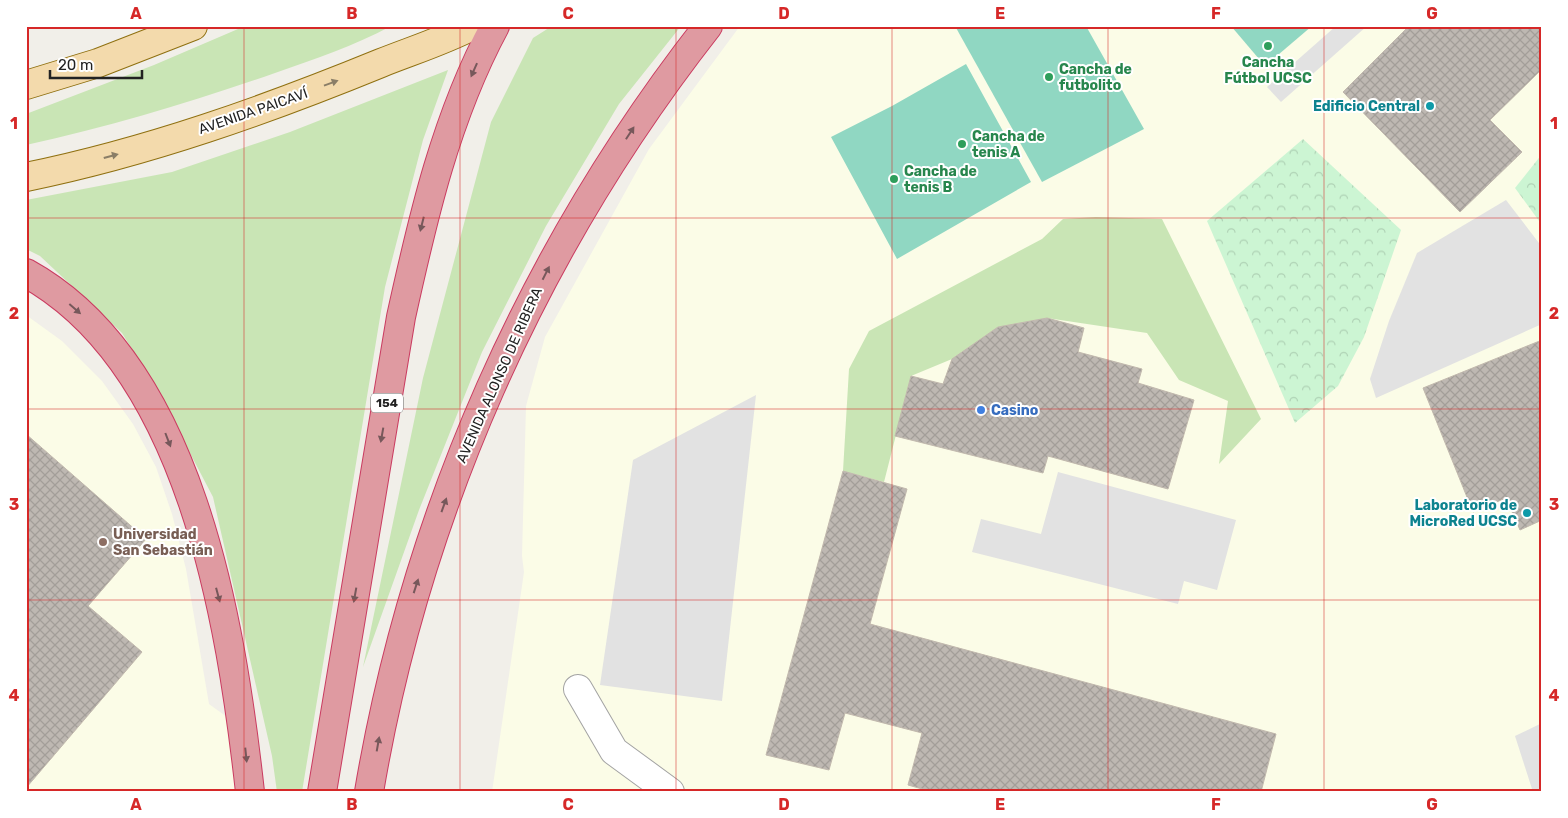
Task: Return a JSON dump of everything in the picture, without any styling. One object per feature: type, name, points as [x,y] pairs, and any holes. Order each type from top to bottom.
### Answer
[{"type":"highway","name":"154","points":[[322,792],[401,317],[414,259],[444,147],[463,94],[495,26]]},
{"type":"highway","name":"AVENIDA ALONSO DE RIBERA","points":[[369,792],[385,704],[414,591],[455,473],[487,396],[547,271],[592,192],[636,124],[708,26]]},
{"type":"highway","points":[[26,272],[62,297],[107,341],[149,400],[165,432],[202,534],[219,600],[234,667],[250,792]]},
{"type":"main road","points":[[26,85],[98,63],[193,26]]},
{"type":"main road","name":"AVENIDA PAICAVÍ","points":[[26,176],[73,166],[226,122],[340,80],[467,29]]},
{"type":"street","points":[[578,689],[614,751],[670,792]]},
{"type":"shaded area","points":[[740,26],[1542,26],[1542,792],[492,792],[524,572],[522,556],[526,406],[545,337],[649,149]]},
{"type":"shaded area","points":[[1336,26],[1367,26],[1281,102],[1267,87]]},
{"type":"shaded area","points":[[1506,200],[1542,247],[1542,324],[1376,398],[1370,379],[1389,321],[1417,253]]},
{"type":"shaded area","name":"Universidad San Sebastián","points":[[26,315],[62,341],[102,381],[133,424],[156,467],[172,514],[186,569],[209,704],[227,717],[237,792],[26,792]]},
{"type":"shaded area","points":[[756,395],[722,701],[600,685],[633,460]]},
{"type":"shaded area","points":[[1058,472],[1236,520],[1217,590],[1184,581],[1178,604],[972,552],[981,519],[1041,534]]},
{"type":"shaded area","points":[[1542,723],[1542,792],[1533,792],[1515,736]]},
{"type":"green space","points":[[245,26],[391,26],[334,52],[213,94],[121,122],[26,145],[26,114],[154,65]]},
{"type":"green space","points":[[552,26],[681,26],[619,104],[546,226],[482,352],[419,510],[363,667],[423,378],[491,122],[533,38]]},
{"type":"green space","name":"Cancha de futbolito","points":[[955,26],[1086,26],[1144,129],[1042,182]]},
{"type":"green space","name":"Cancha Fútbol UCSC","points":[[1231,26],[1312,26],[1265,66]]},
{"type":"green space","points":[[966,64],[1031,182],[897,259],[831,137],[892,106]]},
{"type":"green space","points":[[448,70],[423,140],[385,287],[302,792],[277,792],[272,756],[213,497],[158,392],[122,333],[40,256],[26,249],[26,200],[172,172],[290,132]]},
{"type":"green space","points":[[1303,139],[1401,230],[1364,337],[1338,386],[1295,423],[1207,221]]},
{"type":"green space","points":[[1542,154],[1542,225],[1515,188]]},
{"type":"green space","points":[[1096,217],[1162,219],[1261,419],[1219,464],[1228,401],[1179,380],[1147,333],[1047,318],[998,327],[952,359],[911,376],[884,482],[843,471],[849,369],[869,331],[1042,239],[1063,219]]},
{"type":"building","name":"Edificio Central","points":[[1409,26],[1542,26],[1542,69],[1490,120],[1522,152],[1460,212],[1343,92]]},
{"type":"building","points":[[1047,318],[1084,328],[1078,352],[1142,369],[1138,383],[1194,400],[1168,489],[1048,456],[1043,473],[895,436],[911,376],[943,384],[952,359],[998,327]]},
{"type":"building","points":[[1542,340],[1542,520],[1520,530],[1506,498],[1473,512],[1423,388]]},
{"type":"building","points":[[26,434],[146,539],[88,606],[142,652],[26,788]]},
{"type":"building","points":[[843,471],[907,489],[870,624],[1276,734],[1261,792],[933,792],[908,785],[922,733],[845,713],[829,770],[766,755]]},
{"type":"place","name":"Cancha Fútbol UCSC","points":[[1268,46]]},
{"type":"place","name":"Cancha de futbolito","points":[[1049,77]]},
{"type":"place","name":"Edificio Central","points":[[1430,106]]},
{"type":"place","name":"Cancha de tenis A","points":[[962,144]]},
{"type":"place","name":"Cancha de tenis B","points":[[894,179]]},
{"type":"place","name":"Casino","points":[[981,410]]},
{"type":"place","name":"Laboratorio de MicroRed UCSC","points":[[1527,513]]},
{"type":"place","name":"Universidad San Sebastián","points":[[103,542]]}]
